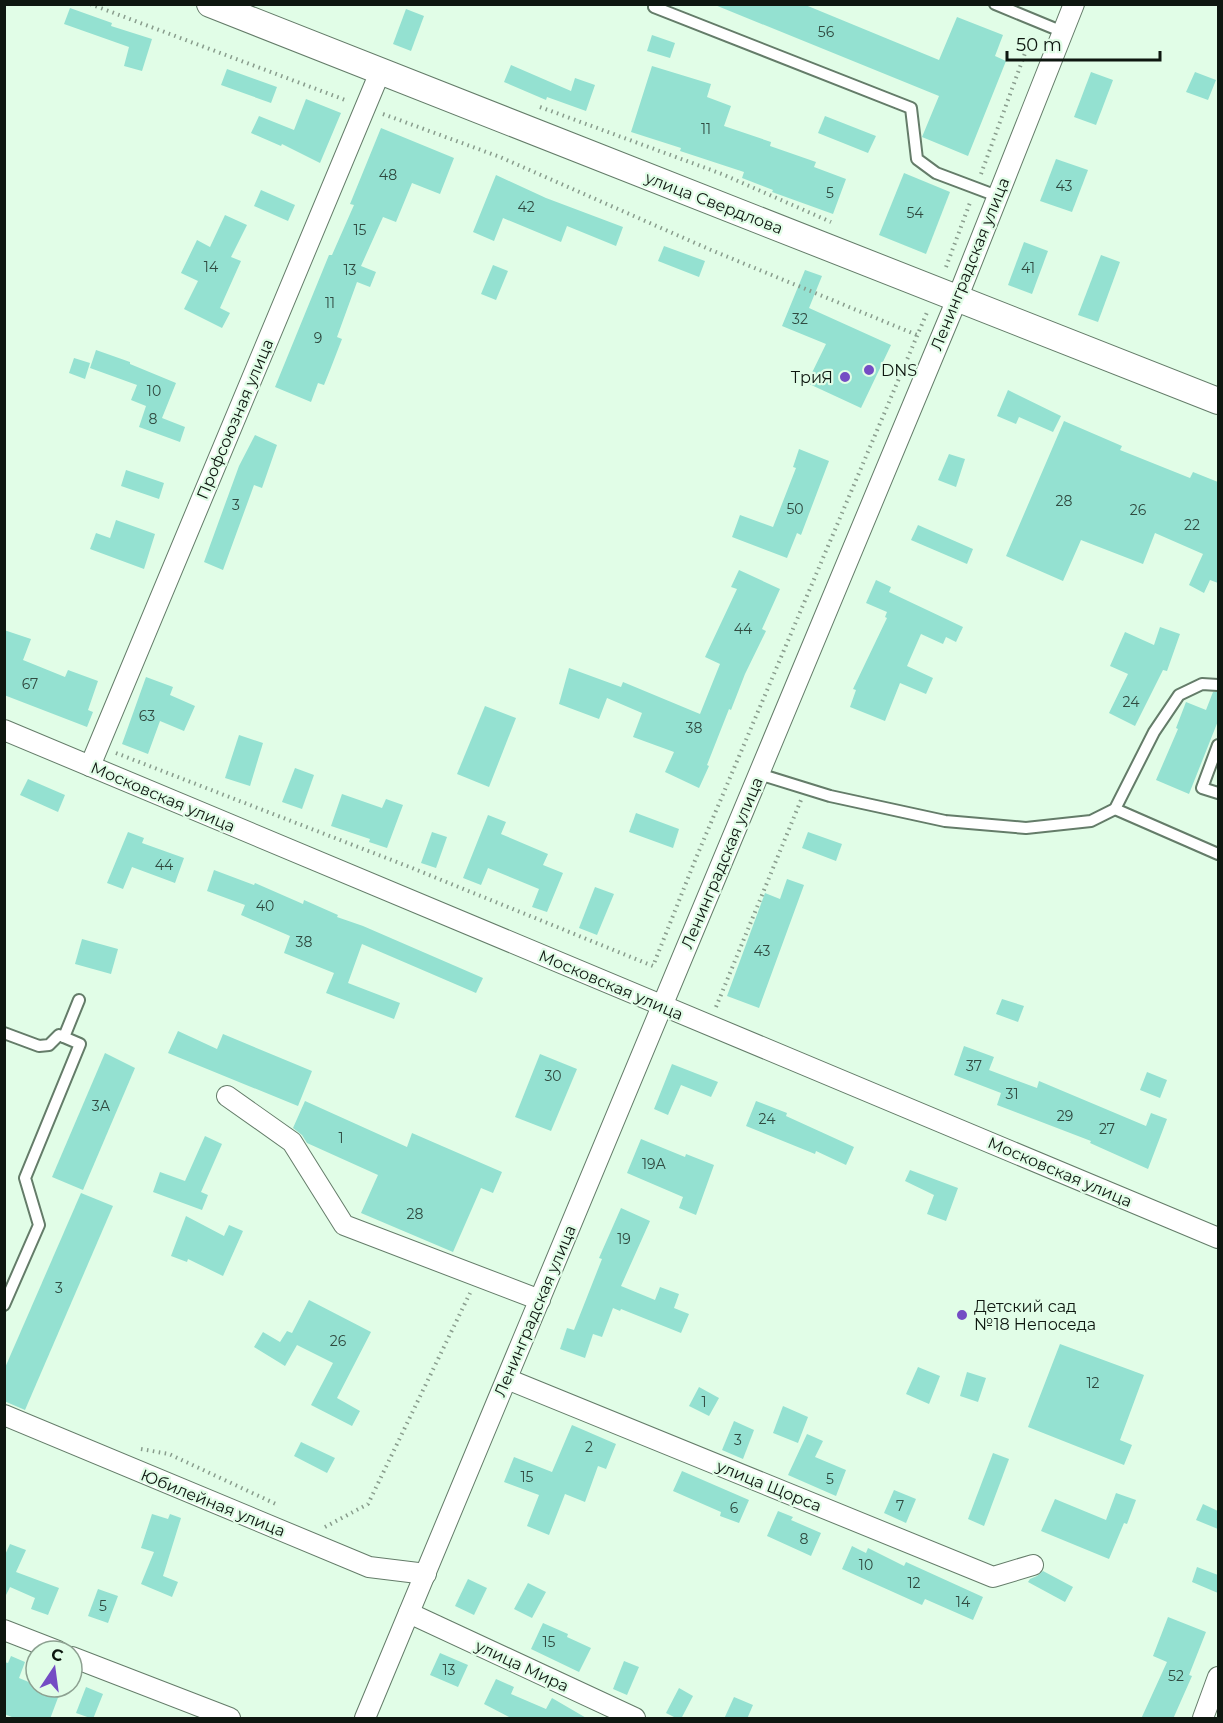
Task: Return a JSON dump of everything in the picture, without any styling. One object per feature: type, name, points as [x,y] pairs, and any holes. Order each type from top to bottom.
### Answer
[{"type":"street","name":"улица Свердлова","points":[[210,4],[1218,401]]},
{"type":"street","name":"Ленинградская улица","points":[[365,1719],[759,774],[946,294],[997,196],[1074,4]]},
{"type":"street","name":"Профсоюзная улица","points":[[90,766],[381,72]]},
{"type":"street","name":"Московская улица","points":[[4,730],[1218,1238]]},
{"type":"street","points":[[227,1096],[292,1142],[344,1225],[540,1300]]},
{"type":"street","name":"улица Щорса","points":[[507,1379],[993,1577],[1033,1565]]},
{"type":"street","name":"Юбилейная улица","points":[[4,1415],[369,1567],[426,1574]]},
{"type":"street","name":"улица Мира","points":[[409,1613],[635,1719]]},
{"type":"street","points":[[4,1630],[27,1639]]},
{"type":"street","points":[[84,1661],[230,1719]]},
{"type":"street","points":[[1203,1719],[1218,1677]]},
{"type":"lane","points":[[995,4],[1063,32]]},
{"type":"lane","points":[[654,7],[911,108],[918,159],[936,173],[997,196]]},
{"type":"lane","points":[[759,774],[830,796],[945,821],[1026,828],[1091,820],[1115,809],[1154,732],[1179,695],[1202,684],[1218,685]]},
{"type":"lane","points":[[1218,745],[1202,788],[1218,793]]},
{"type":"lane","points":[[1115,809],[1218,854]]},
{"type":"lane","points":[[64,1037],[79,1000]]},
{"type":"lane","points":[[4,1033],[39,1046],[49,1045],[59,1035],[80,1044],[25,1179],[39,1225],[4,1305]]},
{"type":"path","points":[[90,4],[500,157],[711,250],[917,335]]},
{"type":"path","points":[[98,745],[407,866],[653,966],[917,335],[946,294],[946,267],[1037,22]]},
{"type":"path","points":[[537,106],[723,174],[842,227]]},
{"type":"path","points":[[936,263],[946,267]]},
{"type":"path","points":[[708,1026],[806,788]]},
{"type":"path","points":[[323,1528],[368,1504],[478,1277]]},
{"type":"path","points":[[135,1448],[169,1454],[284,1509]]},
{"type":"building","points":[[803,4],[939,60],[957,17],[1003,35],[995,56],[1006,61],[968,156],[922,137],[939,96],[715,5]]},
{"type":"building","points":[[70,8],[112,23],[111,26],[152,39],[142,71],[124,66],[129,47],[64,24]]},
{"type":"building","points":[[406,9],[424,16],[411,51],[393,44]]},
{"type":"building","points":[[652,35],[675,43],[670,58],[647,51]]},
{"type":"building","points":[[511,65],[571,91],[575,78],[595,85],[586,111],[547,97],[546,100],[504,82]]},
{"type":"building","points":[[652,66],[711,84],[707,97],[731,106],[724,126],[771,142],[770,146],[816,162],[814,167],[846,179],[833,214],[772,192],[773,190],[742,178],[744,172],[631,132]]},
{"type":"building","points":[[227,69],[277,87],[271,103],[221,85]]},
{"type":"building","points":[[1091,72],[1113,80],[1096,125],[1074,117]]},
{"type":"building","points":[[1195,72],[1216,80],[1208,100],[1186,92]]},
{"type":"building","points":[[306,99],[341,113],[320,163],[282,144],[281,146],[251,133],[259,116],[294,130]]},
{"type":"building","points":[[825,116],[876,136],[868,153],[818,133]]},
{"type":"building","points":[[381,128],[454,158],[440,194],[412,183],[396,222],[383,217],[361,266],[376,272],[370,287],[357,282],[337,337],[342,339],[324,385],[318,383],[311,402],[275,387],[329,255],[332,255],[354,205],[350,204]]},
{"type":"building","points":[[1056,159],[1088,170],[1072,212],[1040,201]]},
{"type":"building","points":[[904,173],[950,192],[926,254],[879,235]]},
{"type":"building","points":[[496,175],[546,198],[623,227],[616,246],[567,226],[561,242],[503,218],[494,241],[473,232]]},
{"type":"building","points":[[261,190],[295,205],[288,221],[254,206]]},
{"type":"building","points":[[225,215],[247,225],[231,257],[241,261],[220,308],[230,313],[222,328],[184,309],[198,281],[181,273],[197,240],[210,247]]},
{"type":"building","points":[[1024,242],[1048,251],[1032,294],[1008,285]]},
{"type":"building","points":[[664,246],[705,261],[699,277],[658,261]]},
{"type":"building","points":[[1101,255],[1120,262],[1098,322],[1078,315]]},
{"type":"building","points":[[493,265],[508,271],[496,300],[481,294]]},
{"type":"building","points":[[805,270],[822,276],[809,308],[891,345],[861,408],[807,383],[826,344],[782,326]]},
{"type":"building","points":[[96,350],[130,362],[130,364],[176,383],[162,418],[185,427],[180,442],[139,427],[146,406],[131,400],[137,385],[90,368]]},
{"type":"building","points":[[74,358],[90,363],[85,379],[69,373]]},
{"type":"building","points":[[1008,390],[1061,416],[1053,432],[1019,417],[1016,424],[997,416]]},
{"type":"building","points":[[1064,421],[1122,446],[1120,450],[1190,478],[1193,472],[1218,482],[1218,583],[1210,580],[1204,593],[1189,585],[1203,554],[1155,533],[1143,564],[1081,540],[1063,581],[1006,556]]},
{"type":"building","points":[[255,435],[277,445],[262,488],[254,485],[223,570],[204,562],[239,466]]},
{"type":"building","points":[[799,449],[829,461],[801,535],[797,533],[787,558],[732,537],[740,515],[773,527],[796,468],[793,467]]},
{"type":"building","points":[[949,454],[965,459],[956,487],[938,480]]},
{"type":"building","points":[[126,470],[164,483],[159,499],[121,486]]},
{"type":"building","points":[[116,520],[155,534],[144,569],[90,549],[96,533],[110,538]]},
{"type":"building","points":[[918,525],[973,549],[967,564],[911,540]]},
{"type":"building","points":[[739,570],[780,589],[762,629],[766,631],[731,710],[729,709],[699,788],[665,772],[674,752],[633,737],[642,713],[607,698],[599,719],[559,704],[569,668],[621,687],[623,682],[700,714],[720,664],[705,657],[737,589],[731,587]]},
{"type":"building","points":[[876,580],[891,587],[889,592],[963,627],[956,642],[946,637],[943,644],[921,634],[907,666],[933,678],[926,694],[900,683],[885,721],[850,707],[856,690],[853,689],[887,618],[885,617],[887,612],[866,603]]},
{"type":"building","points":[[1160,627],[1180,634],[1167,671],[1163,670],[1135,726],[1109,713],[1128,674],[1110,666],[1125,632],[1154,645]]},
{"type":"building","points":[[4,630],[31,639],[23,660],[65,677],[68,670],[98,681],[88,710],[93,712],[87,727],[4,695]]},
{"type":"building","points":[[146,677],[173,687],[170,695],[195,706],[184,731],[160,721],[148,754],[122,744]]},
{"type":"building","points":[[1213,692],[1218,692],[1218,721],[1189,794],[1156,780],[1178,729],[1176,728],[1186,702],[1206,710]]},
{"type":"building","points":[[485,706],[516,718],[489,787],[457,774]]},
{"type":"building","points":[[239,735],[263,743],[250,786],[225,778]]},
{"type":"building","points":[[295,768],[314,775],[302,809],[282,802]]},
{"type":"building","points":[[28,779],[65,795],[58,812],[20,795]]},
{"type":"building","points":[[342,794],[382,808],[386,799],[403,805],[387,848],[369,842],[370,839],[331,826]]},
{"type":"building","points":[[636,813],[679,829],[673,848],[629,832]]},
{"type":"building","points":[[488,815],[506,822],[501,834],[548,854],[543,865],[563,873],[547,912],[532,907],[539,889],[488,868],[481,885],[463,878]]},
{"type":"building","points":[[128,832],[144,838],[142,843],[184,858],[175,883],[132,867],[123,889],[107,883]]},
{"type":"building","points":[[432,832],[447,837],[436,868],[421,863]]},
{"type":"building","points":[[808,832],[842,844],[836,861],[802,848]]},
{"type":"building","points":[[214,870],[254,885],[255,883],[303,904],[304,900],[338,915],[337,917],[483,978],[476,993],[362,944],[348,983],[400,1003],[394,1019],[326,993],[334,973],[284,953],[290,936],[241,915],[245,905],[207,891]]},
{"type":"building","points":[[787,879],[804,885],[759,1008],[727,996],[765,893],[780,899]]},
{"type":"building","points":[[595,887],[614,894],[597,935],[579,928]]},
{"type":"building","points":[[82,939],[118,949],[111,974],[75,964]]},
{"type":"building","points":[[1002,999],[1024,1006],[1018,1022],[996,1014]]},
{"type":"building","points":[[178,1031],[217,1049],[223,1034],[312,1071],[298,1106],[168,1053]]},
{"type":"building","points":[[964,1046],[994,1057],[989,1070],[1037,1088],[1039,1081],[1146,1126],[1151,1113],[1167,1119],[1148,1169],[1090,1143],[1091,1141],[997,1105],[1001,1093],[954,1075]]},
{"type":"building","points":[[105,1053],[135,1068],[83,1190],[52,1177]]},
{"type":"building","points":[[540,1054],[577,1069],[551,1131],[515,1117]]},
{"type":"building","points":[[672,1064],[718,1082],[711,1097],[681,1085],[668,1115],[654,1109]]},
{"type":"building","points":[[1147,1072],[1167,1080],[1160,1098],[1140,1090]]},
{"type":"building","points":[[305,1101],[407,1147],[412,1133],[502,1172],[493,1193],[481,1188],[453,1252],[361,1213],[378,1175],[307,1143],[302,1135],[293,1128]]},
{"type":"building","points":[[756,1101],[787,1113],[786,1116],[854,1147],[846,1165],[816,1151],[815,1154],[746,1126]]},
{"type":"building","points":[[205,1136],[222,1144],[201,1192],[208,1195],[202,1210],[153,1192],[160,1172],[185,1181]]},
{"type":"building","points":[[641,1139],[685,1157],[686,1154],[714,1165],[696,1215],[679,1208],[683,1197],[627,1173]]},
{"type":"building","points":[[910,1170],[958,1188],[946,1221],[927,1214],[934,1195],[905,1181]]},
{"type":"building","points":[[81,1193],[113,1206],[25,1410],[4,1401],[4,1370]]},
{"type":"building","points":[[621,1208],[650,1221],[621,1286],[655,1300],[660,1287],[679,1294],[674,1308],[689,1314],[681,1333],[621,1309],[620,1311],[613,1308],[602,1337],[593,1334],[585,1358],[560,1349],[567,1328],[574,1330],[602,1259],[599,1258]]},
{"type":"building","points":[[186,1216],[224,1236],[229,1225],[243,1231],[223,1276],[188,1259],[187,1262],[171,1256]]},
{"type":"building","points":[[309,1300],[371,1332],[337,1398],[360,1411],[352,1426],[311,1405],[333,1363],[297,1345],[285,1366],[254,1347],[263,1332],[280,1342],[287,1331],[292,1333]]},
{"type":"building","points":[[1060,1344],[1144,1375],[1120,1440],[1132,1445],[1124,1465],[1028,1427]]},
{"type":"building","points":[[918,1367],[940,1376],[929,1404],[906,1394]]},
{"type":"building","points":[[967,1372],[986,1378],[978,1402],[960,1396]]},
{"type":"building","points":[[699,1387],[719,1398],[709,1416],[689,1406]]},
{"type":"building","points":[[783,1406],[808,1417],[798,1443],[773,1433]]},
{"type":"building","points":[[734,1421],[754,1430],[743,1459],[722,1450]]},
{"type":"building","points":[[572,1425],[616,1444],[606,1469],[598,1466],[585,1502],[565,1494],[549,1535],[527,1526],[539,1495],[504,1482],[514,1457],[552,1472]]},
{"type":"building","points":[[807,1434],[823,1441],[815,1457],[846,1470],[836,1496],[788,1475]]},
{"type":"building","points":[[301,1442],[335,1458],[327,1473],[294,1456]]},
{"type":"building","points":[[993,1453],[1009,1459],[984,1526],[968,1519]]},
{"type":"building","points":[[682,1471],[749,1500],[739,1523],[720,1516],[721,1512],[673,1491]]},
{"type":"building","points":[[894,1490],[916,1499],[906,1523],[884,1513]]},
{"type":"building","points":[[1116,1493],[1136,1500],[1127,1524],[1124,1523],[1109,1559],[1041,1531],[1055,1499],[1106,1520]]},
{"type":"building","points":[[1203,1504],[1218,1511],[1218,1529],[1196,1520]]},
{"type":"building","points":[[778,1511],[793,1517],[791,1520],[821,1533],[811,1556],[767,1536]]},
{"type":"building","points":[[152,1514],[168,1519],[170,1514],[181,1518],[163,1576],[178,1582],[172,1597],[141,1584],[154,1552],[141,1548]]},
{"type":"building","points":[[10,1544],[26,1550],[16,1572],[59,1588],[48,1615],[31,1609],[35,1598],[10,1587],[4,1599],[4,1557]]},
{"type":"building","points":[[852,1546],[866,1553],[868,1548],[904,1566],[906,1562],[983,1597],[973,1620],[925,1599],[922,1605],[842,1569]]},
{"type":"building","points":[[1197,1567],[1218,1575],[1218,1593],[1192,1582]]},
{"type":"building","points":[[1043,1571],[1073,1587],[1065,1602],[1028,1582]]},
{"type":"building","points":[[468,1579],[487,1588],[474,1615],[455,1606]]},
{"type":"building","points":[[528,1583],[546,1592],[532,1618],[514,1609]]},
{"type":"building","points":[[98,1589],[118,1596],[108,1623],[88,1616]]},
{"type":"building","points":[[1168,1617],[1206,1632],[1189,1675],[1192,1676],[1173,1719],[1141,1719],[1167,1662],[1153,1656]]},
{"type":"building","points":[[543,1623],[591,1648],[579,1672],[531,1649]]},
{"type":"building","points":[[440,1653],[468,1665],[458,1687],[430,1675]]},
{"type":"building","points":[[11,1656],[24,1662],[19,1678],[24,1680],[24,1699],[58,1699],[50,1719],[17,1719],[4,1714],[4,1662],[8,1663]]},
{"type":"building","points":[[624,1661],[639,1667],[627,1695],[613,1689]]},
{"type":"building","points":[[496,1679],[514,1687],[511,1694],[546,1709],[552,1698],[588,1719],[513,1719],[484,1704]]},
{"type":"building","points":[[86,1687],[103,1694],[93,1719],[76,1713],[81,1699],[84,1699]]},
{"type":"building","points":[[679,1688],[693,1696],[681,1719],[666,1713]]},
{"type":"building","points":[[734,1697],[753,1705],[747,1719],[724,1719]]},
{"type":"place","name":"DNS","points":[[869,370]]},
{"type":"place","name":"ТриЯ","points":[[845,377]]},
{"type":"place","name":"Детский сад №18 Непоседа","points":[[962,1315]]}]
